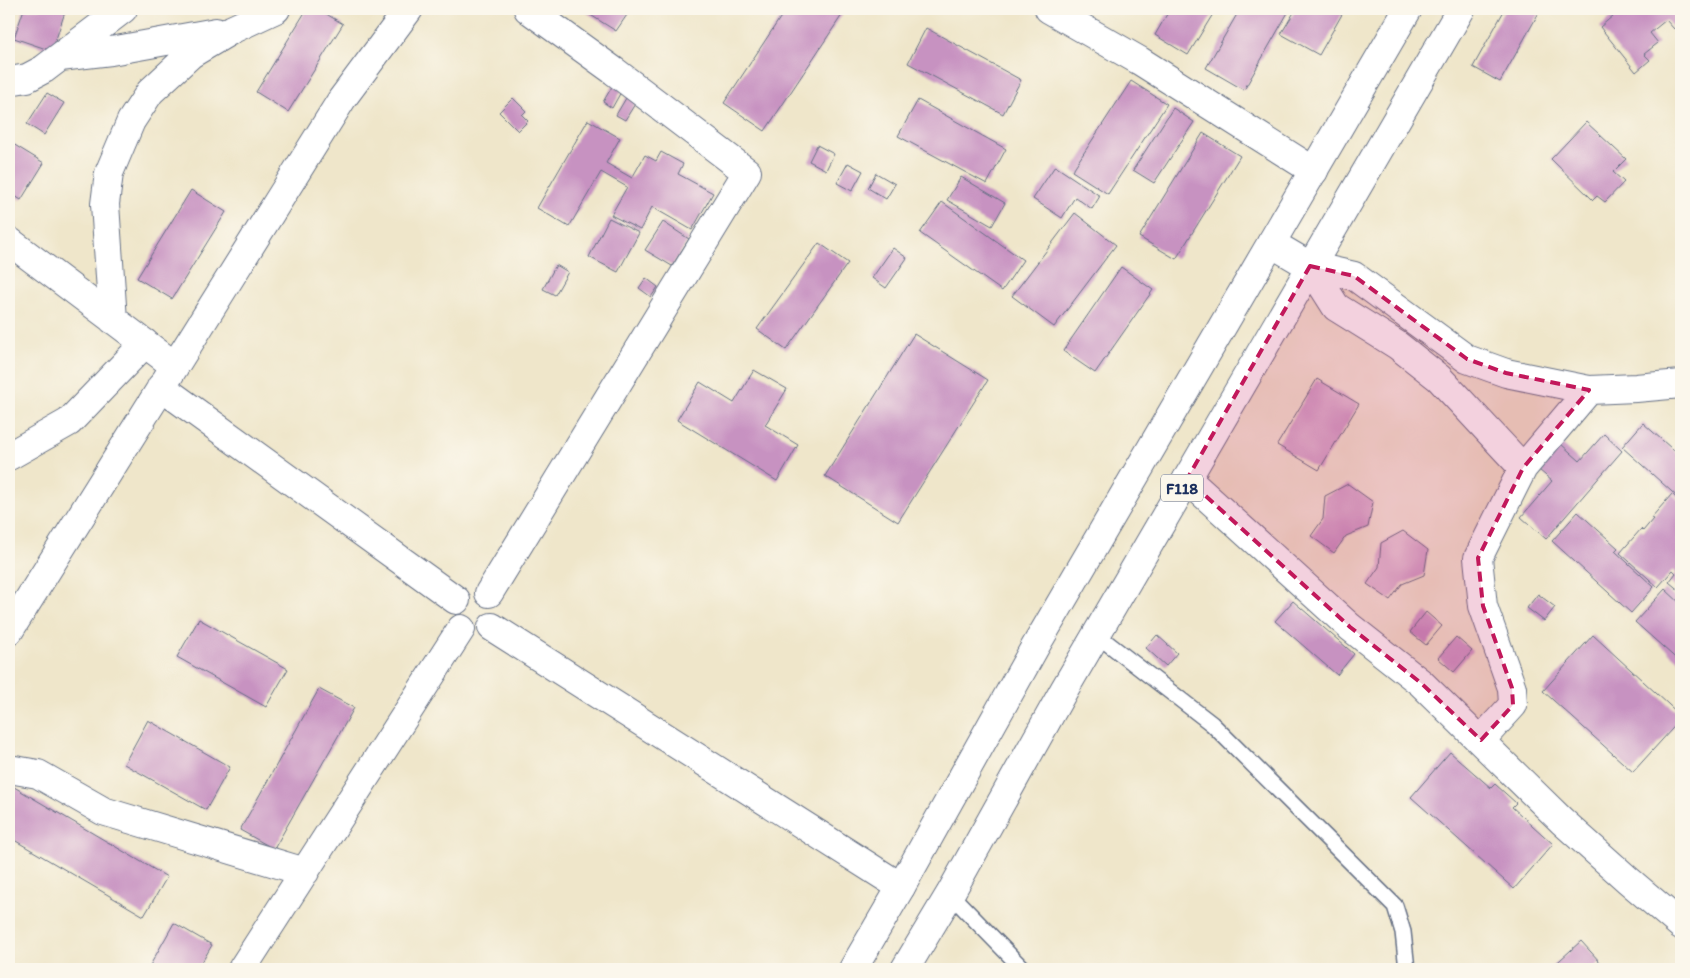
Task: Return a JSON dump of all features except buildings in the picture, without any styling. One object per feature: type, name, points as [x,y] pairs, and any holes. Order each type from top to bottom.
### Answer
[{"type":"street","points":[[9,82],[27,78],[44,69],[123,9]]},
{"type":"street","points":[[113,320],[105,204],[109,173],[131,122],[150,92],[190,54],[233,29],[276,9]]},
{"type":"street","points":[[9,631],[342,99],[409,9]]},
{"type":"street","points":[[489,593],[747,172],[614,71],[528,9]]},
{"type":"street","points":[[1049,9],[1140,61],[1314,170]]},
{"type":"street","name":"F118","points":[[853,969],[1035,647],[1408,9]]},
{"type":"street","name":"F118","points":[[905,969],[950,894],[1097,634],[1310,266],[1461,9]]},
{"type":"street","points":[[60,57],[111,51],[233,29]]},
{"type":"street","points":[[9,241],[145,343],[168,377],[456,600]]},
{"type":"street","points":[[1271,243],[1310,266],[1354,276],[1467,359],[1506,373],[1589,390],[1681,384]]},
{"type":"street","points":[[1310,266],[1336,307],[1397,345],[1438,378],[1523,468]]},
{"type":"street","points":[[9,456],[69,422],[145,343]]},
{"type":"street","points":[[1481,740],[1513,705],[1512,688],[1483,606],[1478,558],[1523,468],[1589,390]]},
{"type":"street","points":[[1187,479],[1350,628],[1421,683],[1562,821],[1681,925]]},
{"type":"street","points":[[471,589],[480,589],[489,593],[496,600],[499,609],[498,619],[492,627],[483,633],[472,634],[461,629],[455,621],[453,610],[456,600],[463,593],[471,589]]},
{"type":"street","points":[[492,627],[901,887]]},
{"type":"street","points":[[242,969],[461,629]]},
{"type":"street","points":[[9,769],[38,774],[103,811],[305,872]]},
{"type":"lane","points":[[1097,634],[1212,724],[1395,906],[1403,932],[1407,969]]},
{"type":"lane","points":[[950,894],[1023,969]]},
{"type":"highlighted area","points":[[1310,266],[1354,276],[1467,359],[1506,373],[1589,390],[1523,468],[1478,558],[1483,606],[1512,688],[1513,705],[1481,740],[1421,683],[1350,627],[1187,479]]}]
